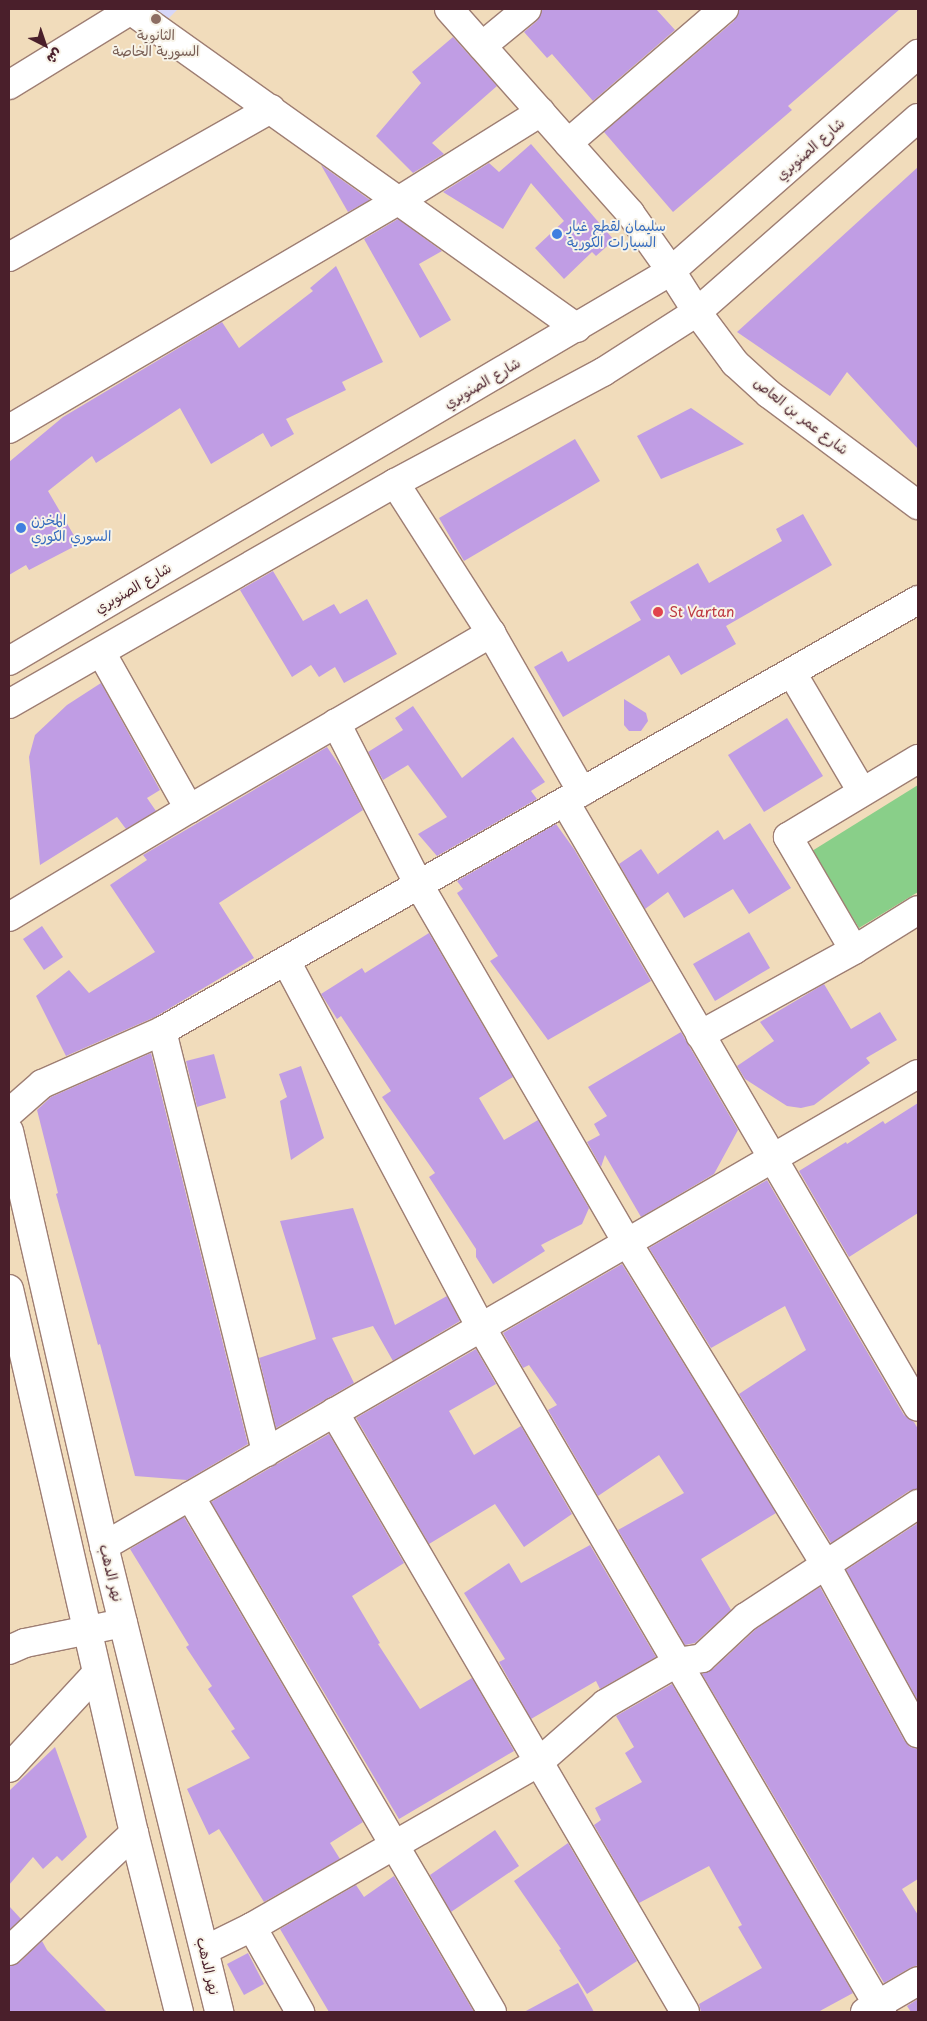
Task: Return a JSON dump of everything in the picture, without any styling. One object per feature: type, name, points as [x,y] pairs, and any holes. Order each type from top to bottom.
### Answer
[{"type":"street","points":[[9,85],[130,9],[400,200],[576,328]]},
{"type":"street","name":"شارع عمر بن العاص","points":[[449,9],[630,213],[735,363],[769,394],[918,505]]},
{"type":"street","points":[[482,46],[527,9]]},
{"type":"street","points":[[568,143],[724,9]]},
{"type":"street","name":"شارع الصنوبري","points":[[9,661],[671,271],[918,54]]},
{"type":"street","points":[[9,257],[271,109]]},
{"type":"street","points":[[9,428],[400,200],[541,112]]},
{"type":"street","points":[[9,704],[395,483],[602,372],[698,312],[918,118]]},
{"type":"street","points":[[395,483],[491,633],[574,797],[700,1035],[918,1407]]},
{"type":"street","points":[[9,1113],[42,1084],[162,1031],[918,600]]},
{"type":"street","points":[[9,917],[189,809],[491,633]]},
{"type":"street","points":[[101,652],[189,809]]},
{"type":"street","points":[[792,673],[862,792]]},
{"type":"street","points":[[336,723],[419,885],[627,1242],[826,1565],[918,1733]]},
{"type":"street","points":[[854,950],[788,837],[918,759]]},
{"type":"street","points":[[700,1035],[854,950],[918,910]]},
{"type":"street","points":[[286,960],[482,1327],[678,1662],[875,2010],[918,1982]]},
{"type":"street","points":[[162,1031],[266,1452]]},
{"type":"street","points":[[104,1546],[918,1074]]},
{"type":"street","name":"نهر الدهب","points":[[9,1131],[104,1546],[219,2012]]},
{"type":"street","points":[[9,1288],[134,1833],[179,2012]]},
{"type":"street","points":[[334,1412],[685,2012]]},
{"type":"street","points":[[190,1496],[492,2012]]},
{"type":"street","points":[[205,1950],[252,1927],[539,1762],[605,1704],[678,1662],[702,1658],[746,1617],[918,1504]]},
{"type":"street","points":[[9,1650],[25,1643],[123,1623]]},
{"type":"street","points":[[9,1768],[97,1673]]},
{"type":"street","points":[[9,1951],[134,1833]]},
{"type":"street","points":[[252,1927],[300,2012]]},
{"type":"shaded area","name":"الثانوية السورية الخاصة","points":[[131,9],[178,9],[158,29]]},
{"type":"green space","points":[[918,785],[918,892],[859,928],[812,851]]},
{"type":"building","points":[[542,9],[656,9],[675,30],[593,101],[552,54],[547,58],[524,32],[537,21]]},
{"type":"building","points":[[739,9],[900,9],[788,106],[792,110],[673,212],[604,132],[734,21]]},
{"type":"building","points":[[453,37],[497,86],[432,143],[444,154],[413,173],[376,136],[421,83],[412,72]]},
{"type":"building","points":[[531,144],[614,240],[596,256],[592,252],[564,279],[535,248],[564,221],[531,183],[503,229],[443,192],[489,163],[499,172]]},
{"type":"building","points":[[321,165],[370,200],[348,212]]},
{"type":"building","points":[[918,167],[918,449],[847,372],[830,396],[737,332]]},
{"type":"building","points":[[398,219],[442,251],[419,264],[451,320],[420,338],[364,239]]},
{"type":"building","points":[[336,266],[383,362],[342,382],[346,390],[286,419],[294,434],[271,447],[263,433],[211,464],[180,408],[96,463],[92,456],[48,491],[79,544],[29,570],[26,565],[9,575],[9,462],[63,417],[222,322],[239,348],[313,291],[310,288]]},
{"type":"building","points":[[691,408],[744,444],[661,479],[637,436]]},
{"type":"building","points":[[575,439],[600,481],[464,561],[439,518]]},
{"type":"building","points":[[803,514],[832,565],[726,626],[736,644],[681,675],[669,655],[563,717],[534,667],[562,651],[568,662],[641,620],[630,602],[698,563],[709,583],[782,541],[776,529]]},
{"type":"building","points":[[273,571],[303,621],[334,604],[340,614],[367,599],[397,654],[344,683],[335,667],[319,677],[311,665],[292,677],[240,590]]},
{"type":"building","points":[[101,683],[160,790],[147,798],[156,811],[126,829],[117,817],[40,865],[29,757],[35,735],[67,705]]},
{"type":"building","points":[[624,699],[646,713],[648,721],[641,731],[629,731],[624,725]]},
{"type":"building","points":[[413,706],[462,778],[513,737],[545,782],[531,791],[537,799],[437,856],[418,834],[447,817],[408,765],[383,780],[368,752],[403,730],[395,718]]},
{"type":"building","points":[[787,718],[823,776],[764,812],[728,755]]},
{"type":"building","points":[[327,747],[342,769],[363,810],[219,903],[254,958],[155,1017],[66,1056],[36,996],[69,970],[89,993],[155,952],[110,885],[147,860],[143,855]]},
{"type":"building","points":[[750,823],[791,888],[749,914],[733,889],[684,918],[668,892],[645,909],[619,864],[641,849],[659,876],[658,874],[718,830],[724,840]]},
{"type":"building","points":[[556,824],[574,849],[651,981],[548,1040],[490,961],[498,956],[457,893],[463,889],[457,881]]},
{"type":"building","points":[[42,926],[63,957],[44,970],[23,939]]},
{"type":"building","points":[[749,932],[770,968],[715,1001],[693,964]]},
{"type":"building","points":[[429,933],[513,1077],[479,1098],[504,1140],[538,1120],[589,1208],[582,1224],[541,1245],[545,1251],[493,1284],[476,1257],[476,1249],[429,1177],[435,1173],[382,1097],[391,1091],[341,1016],[337,1019],[321,994],[362,968],[365,973]]},
{"type":"building","points":[[824,984],[851,1029],[880,1012],[897,1040],[866,1058],[870,1063],[814,1105],[801,1108],[787,1106],[745,1079],[737,1066],[774,1041],[760,1022]]},
{"type":"building","points":[[681,1032],[738,1130],[714,1174],[641,1217],[605,1155],[601,1167],[587,1142],[600,1135],[594,1124],[607,1116],[588,1087]]},
{"type":"building","points":[[151,1053],[248,1444],[187,1480],[135,1476],[100,1344],[98,1345],[56,1194],[58,1193],[37,1110],[51,1097]]},
{"type":"building","points":[[214,1054],[226,1098],[197,1107],[186,1061]]},
{"type":"building","points":[[301,1066],[324,1138],[291,1160],[280,1101],[287,1097],[279,1074]]},
{"type":"building","points":[[918,1103],[918,1213],[849,1257],[799,1171],[883,1121],[885,1124]]},
{"type":"building","points":[[767,1180],[904,1415],[914,1422],[918,1429],[918,1489],[909,1491],[831,1543],[739,1394],[806,1350],[785,1306],[711,1348],[649,1248]]},
{"type":"building","points":[[353,1208],[395,1325],[447,1296],[460,1321],[393,1361],[373,1326],[332,1338],[354,1383],[276,1428],[259,1358],[316,1339],[280,1221]]},
{"type":"building","points":[[622,1264],[776,1513],[701,1559],[731,1610],[695,1643],[685,1645],[618,1530],[684,1493],[659,1455],[598,1496],[548,1410],[557,1405],[529,1365],[523,1368],[503,1333]]},
{"type":"building","points":[[476,1349],[496,1384],[449,1411],[474,1455],[521,1426],[572,1514],[524,1547],[495,1504],[429,1544],[356,1418]]},
{"type":"building","points":[[329,1434],[404,1563],[352,1596],[380,1643],[378,1644],[420,1709],[472,1678],[514,1751],[399,1819],[211,1502]]},
{"type":"building","points":[[184,1517],[363,1822],[330,1843],[340,1859],[264,1902],[219,1829],[209,1835],[187,1789],[250,1758],[231,1731],[235,1729],[208,1689],[212,1686],[186,1647],[189,1645],[130,1549]]},
{"type":"building","points":[[918,1523],[918,1701],[846,1570]]},
{"type":"building","points":[[590,1545],[656,1657],[600,1689],[596,1681],[531,1719],[499,1662],[505,1659],[464,1593],[509,1563],[521,1583]]},
{"type":"building","points":[[820,1587],[904,1740],[910,1747],[918,1749],[918,1879],[902,1889],[918,1915],[918,1965],[884,1983],[702,1674],[713,1669],[756,1629]]},
{"type":"building","points":[[672,1684],[853,1993],[818,2012],[701,2012],[699,2004],[762,1968],[738,1927],[742,1925],[709,1866],[639,1903],[594,1825],[601,1820],[595,1808],[642,1782],[625,1753],[634,1747],[616,1716]]},
{"type":"building","points":[[55,1747],[87,1837],[62,1861],[57,1856],[43,1869],[33,1857],[9,1885],[9,1791]]},
{"type":"building","points":[[495,1830],[519,1866],[451,1912],[430,1875]]},
{"type":"building","points":[[568,1843],[637,1961],[587,1994],[559,1950],[561,1949],[514,1881]]},
{"type":"building","points":[[394,1876],[474,2012],[329,2012],[280,1929],[356,1885],[364,1897]]},
{"type":"building","points":[[9,1906],[21,1919],[9,1930]]},
{"type":"building","points":[[42,1941],[47,1950],[107,2012],[9,2012],[9,1966],[20,1962]]},
{"type":"building","points":[[248,1953],[264,1984],[244,1995],[227,1964]]},
{"type":"building","points":[[578,1983],[594,2012],[524,2012]]},
{"type":"building","points":[[918,1999],[918,2012],[911,2012],[907,2006]]},
{"type":"place","name":"الثانوية السورية الخاصة","points":[[156,19]]},
{"type":"place","name":"سليمان لقطع غيار السيارات الكورية","points":[[557,234]]},
{"type":"place","name":"المخزن السوري الكوري","points":[[21,528]]},
{"type":"place","name":"St Vartan","points":[[658,612]]}]
